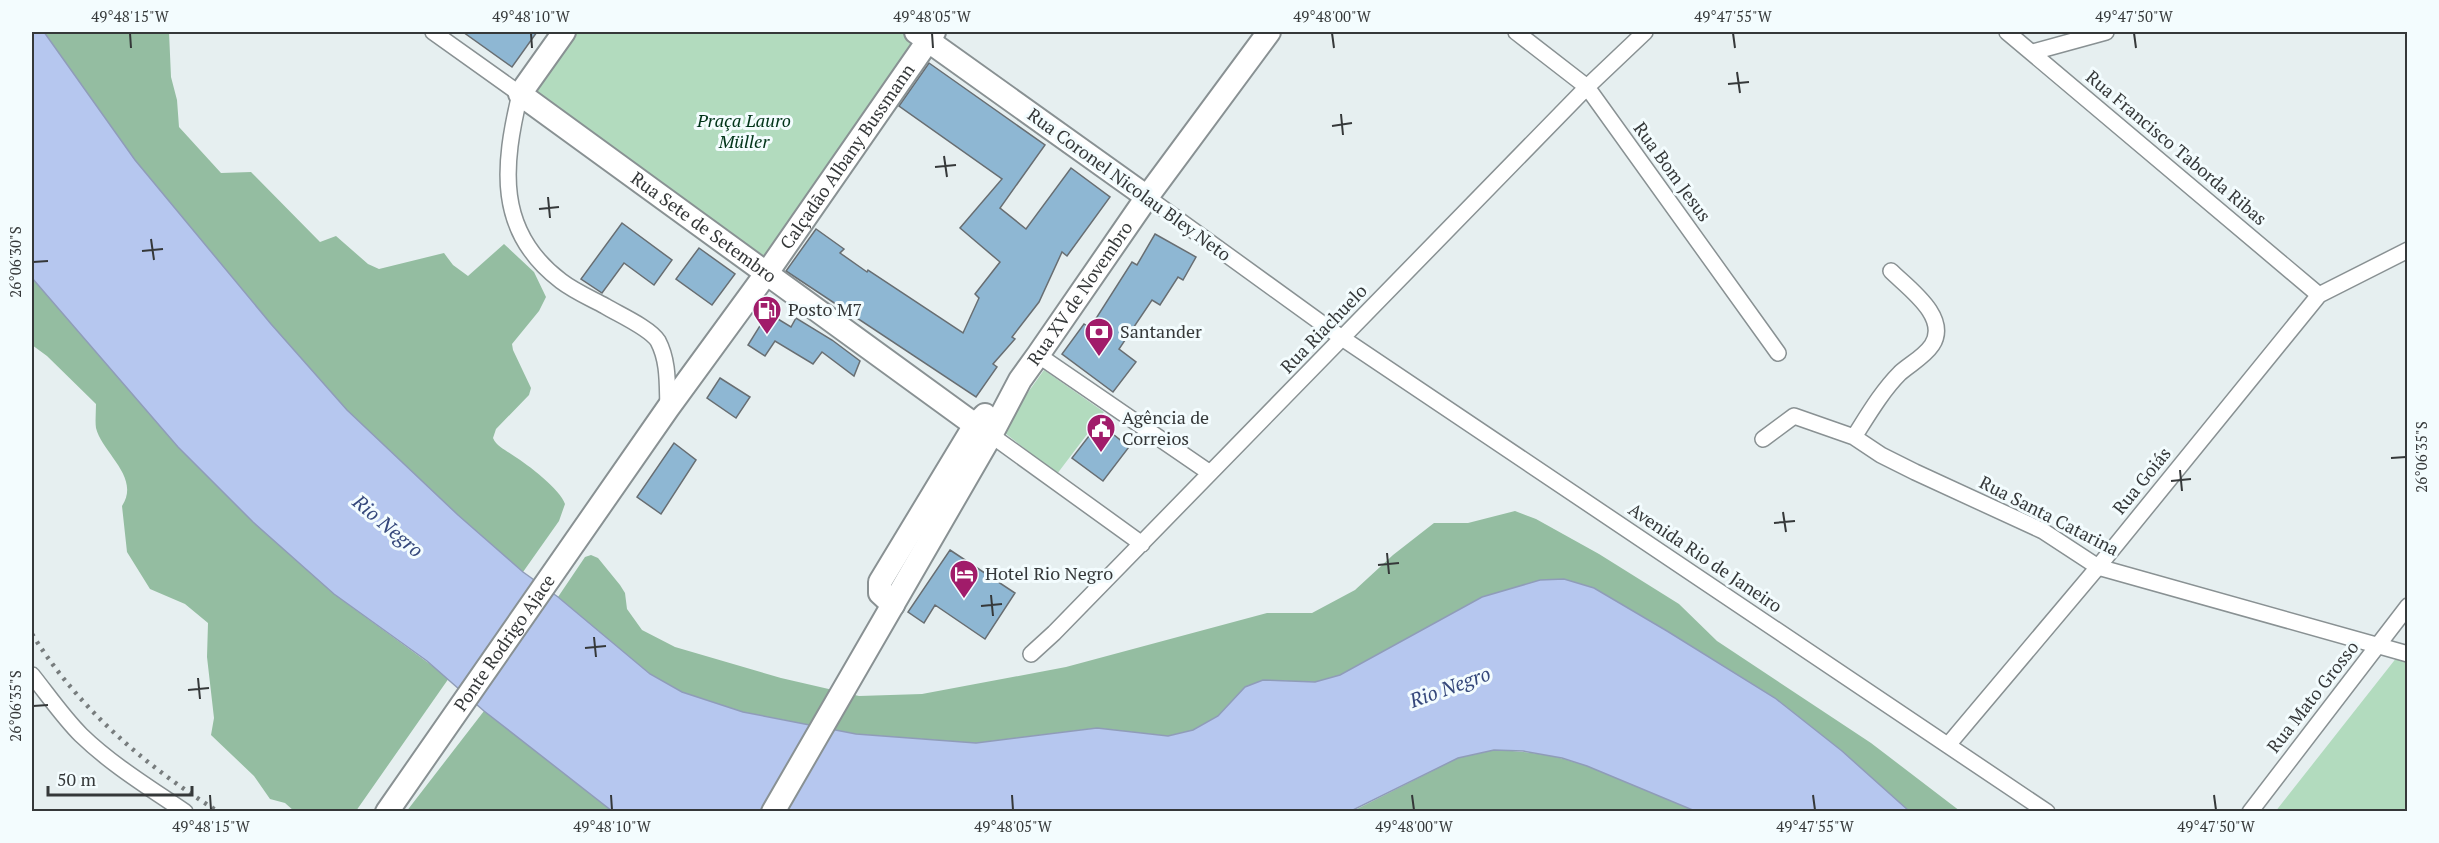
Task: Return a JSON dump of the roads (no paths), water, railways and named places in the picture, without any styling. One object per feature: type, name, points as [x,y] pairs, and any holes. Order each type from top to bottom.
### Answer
[{"type":"main road","points":[[520,94],[564,32]]},
{"type":"main road","name":"Rua XV de Novembro","points":[[773,812],[893,605],[880,593],[880,582],[983,430],[1038,355],[1147,197],[1269,32]]},
{"type":"main road","name":"Rua Coronel Nicolau Bley Neto","points":[[926,34],[1147,197]]},
{"type":"main road","name":"Calçadão Albany Bussmann","points":[[668,408],[767,272],[926,34]]},
{"type":"main road","name":"Rua Sete de Setembro","points":[[520,94],[983,430]]},
{"type":"main road","name":"Ponte Rodrigo Ajace","points":[[387,812],[668,408]]},
{"type":"street","name":"Rua Sete de Setembro","points":[[433,32],[520,94]]},
{"type":"street","name":"Rua Bom Jesus","points":[[1516,32],[1587,87],[1778,353]]},
{"type":"street","name":"Rua Riachuelo","points":[[1030,654],[1054,633],[1587,87],[1645,32]]},
{"type":"street","name":"Rua Francisco Taborda Ribas","points":[[2007,32],[2319,296]]},
{"type":"street","points":[[2033,52],[2106,32]]},
{"type":"street","points":[[520,94],[511,133],[508,171],[509,202],[518,229],[538,260],[561,281],[657,339],[667,364],[668,408]]},
{"type":"street","name":"Rua Coronel Nicolau Bley Neto","points":[[1147,197],[1342,338]]},
{"type":"street","points":[[2319,296],[2408,250]]},
{"type":"street","points":[[1854,437],[1899,374],[1933,344],[1937,329],[1932,312],[1891,271]]},
{"type":"street","name":"Rua Goiás","points":[[1948,745],[2098,567],[2319,296]]},
{"type":"street","name":"Avenida Rio de Janeiro","points":[[1342,338],[2047,812]]},
{"type":"street","points":[[1038,355],[1210,473]]},
{"type":"street","name":"Rua Santa Catarina","points":[[1763,439],[1794,416],[1854,437],[1881,455],[1915,472],[2043,531],[2098,567],[2408,654]]},
{"type":"street","name":"Rua Sete de Setembro","points":[[983,430],[1142,543]]},
{"type":"street","name":"Rua Mato Grosso","points":[[2250,812],[2408,606]]},
{"type":"street","points":[[32,675],[83,737],[127,772],[185,812]]},
{"type":"water","name":"Rio Negro","points":[[32,32],[44,32],[135,160],[271,324],[347,410],[458,515],[523,572],[558,597],[650,674],[682,692],[743,712],[856,734],[976,743],[1097,728],[1168,736],[1193,730],[1218,716],[1245,687],[1263,680],[1315,682],[1340,675],[1482,597],[1540,580],[1564,579],[1594,588],[1775,698],[1842,751],[1909,811],[1695,811],[1587,766],[1562,758],[1523,751],[1494,750],[1458,758],[1351,811],[612,811],[484,711],[427,661],[334,594],[253,522],[178,447],[32,278]]},
{"type":"railway","points":[[32,634],[70,687],[115,734],[165,775],[219,812]]},
{"type":"place","name":"Posto M7","points":[[767,336]]},
{"type":"place","name":"Santander","points":[[1099,358]]},
{"type":"place","name":"Agência de Correios","points":[[1101,454]]},
{"type":"place","name":"Hotel Rio Negro","points":[[964,600]]},
{"type":"park label","name":"Praça Lauro Müller","points":[[744,131]]}]
